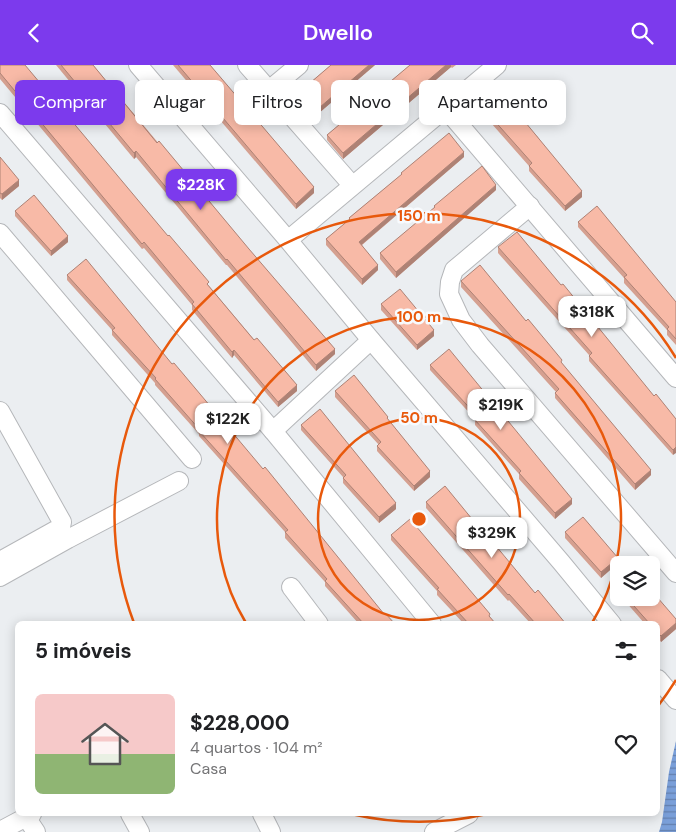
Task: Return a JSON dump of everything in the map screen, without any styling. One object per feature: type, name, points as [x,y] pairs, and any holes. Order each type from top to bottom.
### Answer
[{"type":"street","points":[[138,65],[609,621]]},
{"type":"street","points":[[247,65],[260,80]]},
{"type":"street","points":[[281,80],[299,65]]},
{"type":"street","points":[[480,80],[497,65]]},
{"type":"street","points":[[0,113],[273,431],[430,621]]},
{"type":"street","points":[[300,125],[352,185]]},
{"type":"street","points":[[288,240],[426,125]]},
{"type":"street","points":[[460,125],[676,378]]},
{"type":"street","points":[[530,206],[454,271],[450,282],[449,294],[461,319],[480,345],[676,573]]},
{"type":"street","points":[[0,233],[192,459]]},
{"type":"street","points":[[273,431],[371,340]]},
{"type":"street","points":[[0,411],[62,522],[61,527],[0,561]]},
{"type":"street","points":[[0,577],[179,481]]},
{"type":"street","points":[[291,587],[317,621]]},
{"type":"street","points":[[660,681],[675,695]]},
{"type":"street","points":[[0,831],[27,816]]},
{"type":"street","points":[[29,816],[36,832]]},
{"type":"street","points":[[131,816],[140,832]]},
{"type":"street","points":[[263,816],[271,832]]},
{"type":"street","points":[[434,832],[465,816]]},
{"type":"water","points":[[676,741],[676,832],[659,832],[669,772]]},
{"type":"building","points":[[0,65],[25,65],[38,80],[15,80],[15,91],[0,73]]},
{"type":"building","points":[[61,65],[93,65],[105,80],[73,80]]},
{"type":"building","points":[[178,65],[210,65],[223,80],[191,80]]},
{"type":"building","points":[[331,65],[369,65],[352,80],[331,80],[331,98],[321,106],[321,80],[314,80]]},
{"type":"building","points":[[410,65],[446,65],[428,80],[419,80],[419,88],[409,97],[409,80],[392,80]]},
{"type":"building","points":[[224,81],[234,93],[234,125],[261,125],[314,187],[296,204],[224,119]]},
{"type":"building","points":[[125,104],[135,116],[135,125],[142,125],[157,143],[159,141],[335,349],[316,365],[136,151],[134,153],[111,125],[125,125]]},
{"type":"building","points":[[43,125],[75,125],[209,282],[207,284],[254,340],[257,338],[297,385],[278,402],[234,350],[232,352],[192,304],[194,302],[144,242],[142,244]]},
{"type":"building","points":[[339,125],[376,125],[343,153],[327,135]]},
{"type":"building","points":[[498,125],[528,125],[582,191],[565,206],[529,166],[532,163]]},
{"type":"building","points":[[449,133],[464,152],[359,242],[378,265],[362,279],[326,239]]},
{"type":"building","points":[[0,157],[19,180],[2,194],[0,193]]},
{"type":"building","points":[[482,166],[496,185],[396,272],[380,253]]},
{"type":"building","points":[[34,195],[68,236],[51,251],[15,211]]},
{"type":"building","points":[[597,206],[676,302],[676,339],[667,329],[669,327],[624,277],[627,275],[578,222]]},
{"type":"building","points":[[517,232],[561,285],[563,284],[654,396],[656,394],[676,419],[676,447],[673,450],[589,356],[592,353],[498,247]]},
{"type":"building","points":[[86,259],[172,364],[174,363],[263,469],[265,467],[384,614],[392,621],[361,621],[325,581],[327,579],[285,532],[288,530],[199,431],[156,378],[112,330],[115,328],[67,275]]},
{"type":"building","points":[[480,265],[526,321],[528,319],[562,360],[561,362],[651,470],[635,484],[555,393],[559,389],[461,281]]},
{"type":"building","points":[[400,289],[434,330],[417,345],[381,304]]},
{"type":"building","points":[[449,349],[572,499],[555,513],[519,473],[521,471],[475,420],[478,417],[430,365]]},
{"type":"building","points":[[354,375],[430,471],[414,486],[377,446],[381,442],[335,391]]},
{"type":"building","points":[[320,409],[396,503],[379,517],[343,478],[346,475],[301,425]]},
{"type":"building","points":[[445,486],[535,593],[538,590],[564,621],[533,621],[426,502]]},
{"type":"building","points":[[583,517],[616,556],[610,556],[610,565],[601,572],[565,532]]},
{"type":"building","points":[[410,519],[490,614],[489,616],[493,621],[466,621],[391,535]]},
{"type":"building","points":[[660,600],[676,619],[676,623],[661,636],[660,621],[647,621],[634,606],[660,606]]}]
